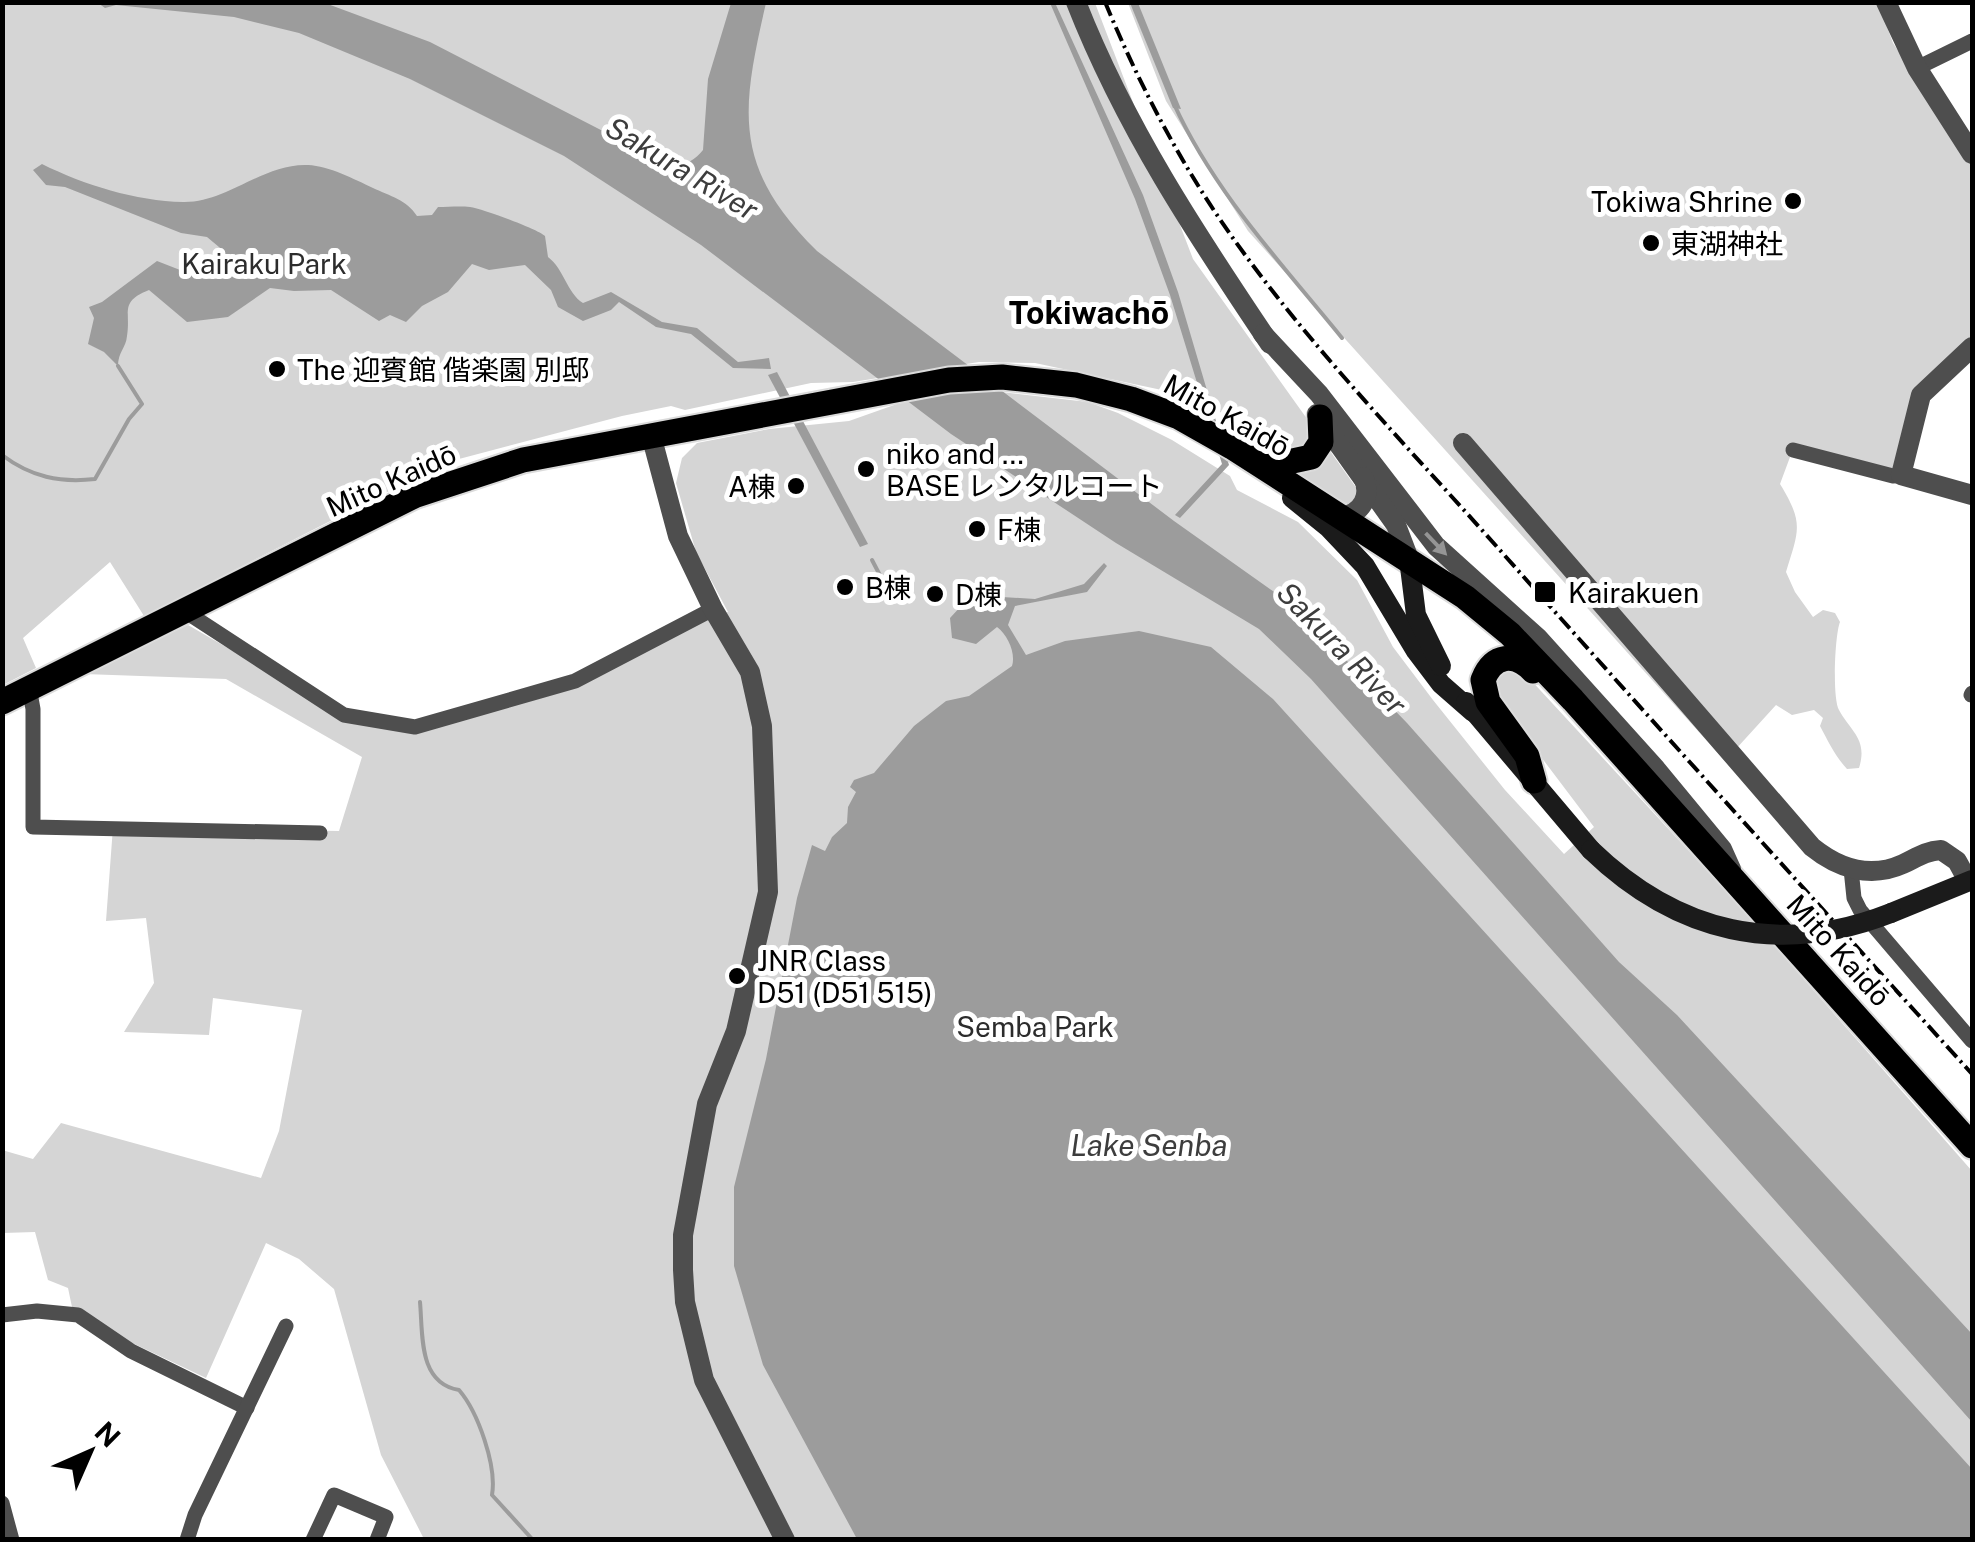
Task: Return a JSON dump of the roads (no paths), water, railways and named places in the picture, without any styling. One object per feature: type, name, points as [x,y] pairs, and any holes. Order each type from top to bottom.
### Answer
[{"type":"main road","name":"Mito Kaidō","points":[[2,702],[182,610],[441,486],[524,460],[964,379],[1024,378],[1076,385],[1179,417],[1409,559],[1490,616],[1573,700],[1972,1146]]},
{"type":"main road","points":[[1153,406],[1184,432],[1277,488],[1329,528],[1365,566],[1406,636],[1441,684],[1473,712],[1591,850],[1647,896],[1693,918],[1733,930],[1814,935],[1861,924],[1970,880]]},
{"type":"main road","points":[[1179,417],[1209,420],[1265,452],[1297,462],[1311,457],[1320,442],[1320,417]]},
{"type":"main road","points":[[1409,559],[1410,584],[1424,635],[1473,712]]},
{"type":"main road","points":[[1534,781],[1527,756],[1488,702],[1483,680],[1486,671],[1506,657],[1516,657],[1551,689],[1573,700]]},
{"type":"street","points":[[1076,2],[1103,71],[1171,196],[1403,537],[1409,559]]},
{"type":"street","points":[[1886,2],[1917,68],[1972,154]]},
{"type":"street","points":[[1917,68],[1972,41]]},
{"type":"street","points":[[1263,334],[1319,394],[1436,546],[1538,638],[1656,769],[1722,849],[1735,879]]},
{"type":"street","points":[[1900,474],[1921,395],[1972,348]]},
{"type":"street","points":[[651,435],[678,536],[713,609],[750,672],[762,726],[768,892],[736,1032],[707,1104],[683,1235],[685,1302],[704,1380],[784,1540]]},
{"type":"street","points":[[1463,443],[1812,847],[1831,862],[1872,872],[1940,850],[1957,861],[1970,880]]},
{"type":"street","points":[[1793,450],[1972,495]]},
{"type":"street","points":[[1342,517],[1358,511],[1365,501],[1366,484],[1362,476]]},
{"type":"street","points":[[182,610],[344,715],[415,727],[575,682],[713,609]]},
{"type":"street","points":[[30,687],[33,827],[320,834]]},
{"type":"street","points":[[1851,869],[1854,898],[1860,910],[1972,1041]]},
{"type":"street","points":[[2,1315],[37,1311],[78,1315],[132,1352],[247,1408]]},
{"type":"street","points":[[187,1540],[194,1515],[286,1326]]},
{"type":"street","points":[[314,1540],[334,1495],[386,1518],[377,1540]]},
{"type":"street","points":[[2,1502],[12,1540]]},
{"type":"water","name":"Sakura River","points":[[98,3],[325,3],[430,42],[667,164],[678,165],[703,150],[708,79],[731,3],[766,3],[751,76],[750,136],[757,164],[789,221],[817,251],[1174,521],[1284,599],[1318,631],[1407,723],[1619,962],[1677,1015],[1972,1334],[1972,1422],[1311,679],[1259,629],[1116,543],[951,434],[701,245],[564,156],[410,79],[299,33],[234,17],[116,5],[105,8]]},
{"type":"water","points":[[1050,3],[1059,3],[1056,5],[1143,195],[1178,292],[1229,465],[1180,518],[1175,515],[1222,464],[1170,295],[1135,199]]},
{"type":"water","points":[[1130,3],[1138,3],[1181,109],[1173,108]]},
{"type":"water","points":[[42,164],[111,190],[183,202],[215,196],[276,170],[308,165],[333,170],[392,196],[417,216],[432,215],[438,207],[477,209],[545,236],[548,257],[583,303],[611,292],[662,322],[697,328],[738,362],[769,358],[771,369],[733,368],[691,334],[656,327],[619,302],[611,310],[583,321],[558,307],[551,290],[525,265],[489,270],[472,264],[448,292],[422,306],[406,322],[390,315],[379,321],[331,290],[270,288],[228,317],[187,322],[149,290],[130,303],[118,366],[104,352],[88,344],[94,318],[89,307],[102,302],[157,261],[198,277],[219,271],[225,252],[207,237],[181,233],[65,187],[46,185],[33,170]]},
{"type":"water","points":[[777,372],[868,544],[860,547],[768,375]]},
{"type":"water","name":"Lake Senba","points":[[1104,563],[1107,566],[1087,592],[1015,606],[1008,625],[1026,655],[1065,641],[1139,631],[1211,647],[1273,699],[1972,1469],[1972,1539],[857,1539],[763,1365],[734,1266],[734,1187],[766,1059],[797,898],[812,845],[825,851],[832,837],[847,823],[848,807],[856,792],[850,787],[854,780],[874,773],[914,726],[946,701],[969,696],[1012,666],[1010,645],[997,627],[976,644],[952,638],[950,618],[962,605],[989,607],[1002,597],[1035,599],[1084,584]]},
{"type":"waterway","points":[[1174,104],[1229,197],[1342,338]]},
{"type":"waterway","points":[[2,455],[46,477],[95,479],[129,419],[142,404],[118,366]]},
{"type":"waterway","points":[[872,560],[884,583]]},
{"type":"waterway","points":[[420,1302],[429,1368],[466,1400],[489,1455],[492,1495],[533,1540]]},
{"type":"railway","points":[[1105,2],[1148,95],[1197,184],[1298,323],[1972,1074]]},
{"type":"place","name":"Tokiwa Shrine","points":[[1793,201]]},
{"type":"place","name":"東湖神社","points":[[1651,243]]},
{"type":"place","name":"The 迎賓館 偕楽園 別邸","points":[[277,369]]},
{"type":"place","name":"niko and ... BASE レンタルコート","points":[[866,469]]},
{"type":"place","name":"A棟","points":[[796,486]]},
{"type":"place","name":"F棟","points":[[977,529]]},
{"type":"place","name":"B棟","points":[[845,587]]},
{"type":"place","name":"Kairakuen","points":[[1545,592]]},
{"type":"place","name":"D棟","points":[[935,594]]},
{"type":"place","name":"JNR Class D51 (D51 515)","points":[[737,976]]},
{"type":"district","name":"Tokiwachō","points":[[1089,312]]},
{"type":"park label","name":"Kairaku Park","points":[[264,263]]},
{"type":"park label","name":"Semba Park","points":[[1035,1026]]}]
